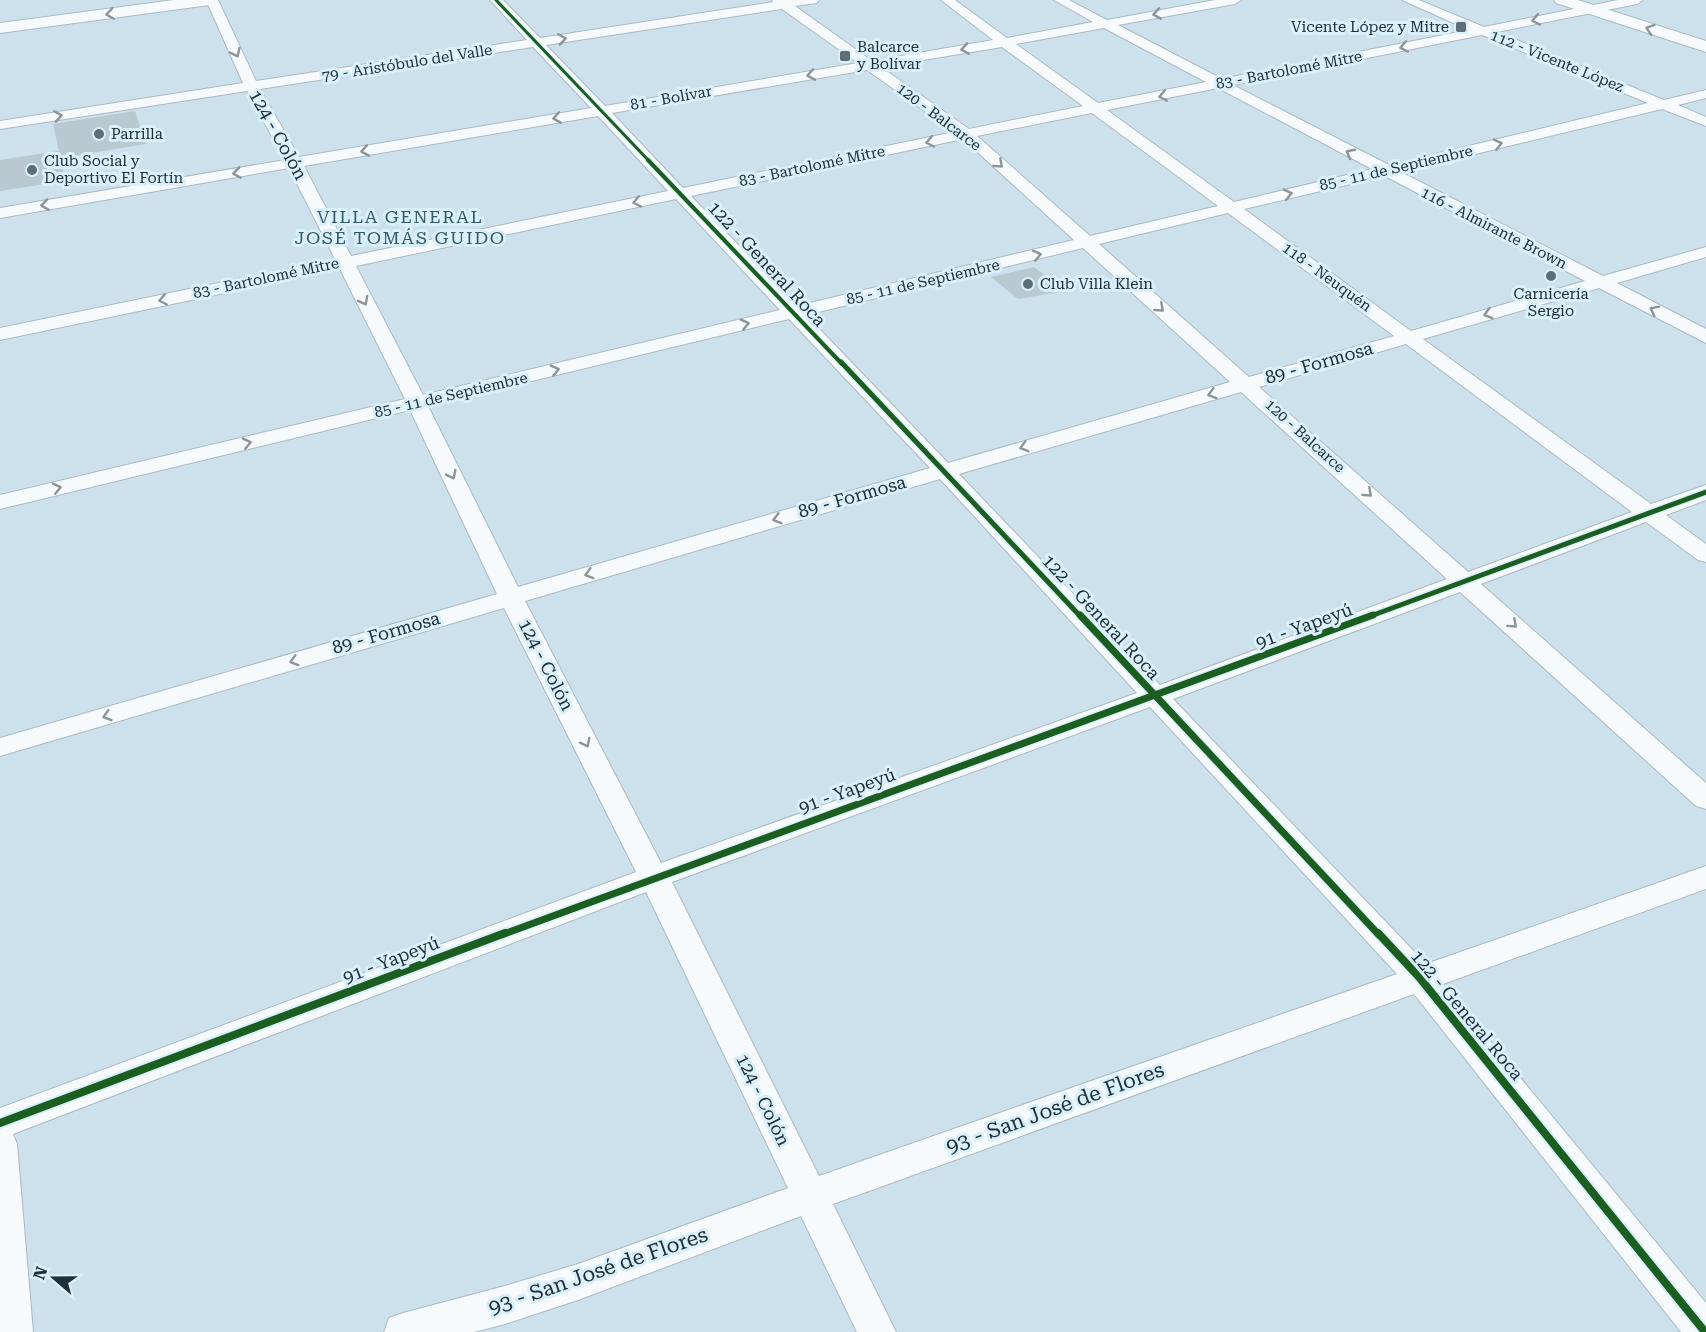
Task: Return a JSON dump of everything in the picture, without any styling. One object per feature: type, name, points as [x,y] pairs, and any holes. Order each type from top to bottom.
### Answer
[{"type":"street","points":[[0,28],[211,0]]},
{"type":"street","name":"124 - Colón","points":[[211,0],[252,86],[295,164],[417,403],[511,597],[654,876],[877,1332]]},
{"type":"street","name":"122 - General Roca","points":[[496,0],[944,471],[1419,977],[1705,1332]]},
{"type":"street","name":"79 - Aristóbulo del Valle","points":[[0,125],[536,43],[781,2],[813,0]]},
{"type":"street","name":"118 - Neuquén","points":[[947,0],[1706,555]]},
{"type":"street","name":"116 - Almirante Brown","points":[[1060,0],[1706,337]]},
{"type":"street","name":"81 - Bolívar","points":[[0,213],[1006,42],[1235,0]]},
{"type":"street","name":"112 - Vicente López","points":[[1408,0],[1706,122]]},
{"type":"street","points":[[1562,0],[1706,47]]},
{"type":"street","name":"83 - Bartolomé Mitre","points":[[0,334],[966,134],[1636,0]]},
{"type":"street","name":"120 - Balcarce","points":[[781,2],[966,134],[1706,799]]},
{"type":"street","name":"85 - 11 de Septiembre","points":[[0,502],[1706,94]]},
{"type":"street","name":"89 - Formosa","points":[[0,747],[944,471],[1706,252]]},
{"type":"street","name":"91 - Yapeyú","points":[[0,1123],[654,876],[1155,696],[1706,492]]},
{"type":"street","name":"93 - San José de Flores","points":[[403,1332],[505,1305],[578,1282],[1419,977],[1706,877]]},
{"type":"street","points":[[0,1144],[14,1332]]},
{"type":"building","name":"Parrilla","points":[[135,111],[146,144],[61,158],[65,181],[0,191],[0,160],[59,151],[53,124]]},
{"type":"building","name":"Club Villa Klein","points":[[1034,267],[1065,291],[1018,299],[991,277]]},
{"type":"cycle path","points":[[496,0],[944,471],[1419,977],[1705,1332]]},
{"type":"cycle path","points":[[0,1123],[654,877],[1155,696],[1706,492]]},
{"type":"place","name":"Vicente López y Mitre","points":[[1461,27]]},
{"type":"place","name":"Balcarce y Bolívar","points":[[845,56]]},
{"type":"place","name":"Parrilla","points":[[99,134]]},
{"type":"place","name":"Club Social y Deportivo El Fortín","points":[[32,170]]},
{"type":"place","name":"Carnicería Sergio","points":[[1551,276]]},
{"type":"place","name":"Club Villa Klein","points":[[1028,284]]},
{"type":"district","name":"VILLA GENERAL JOSÉ TOMÁS GUIDO","points":[[400,227]]}]
